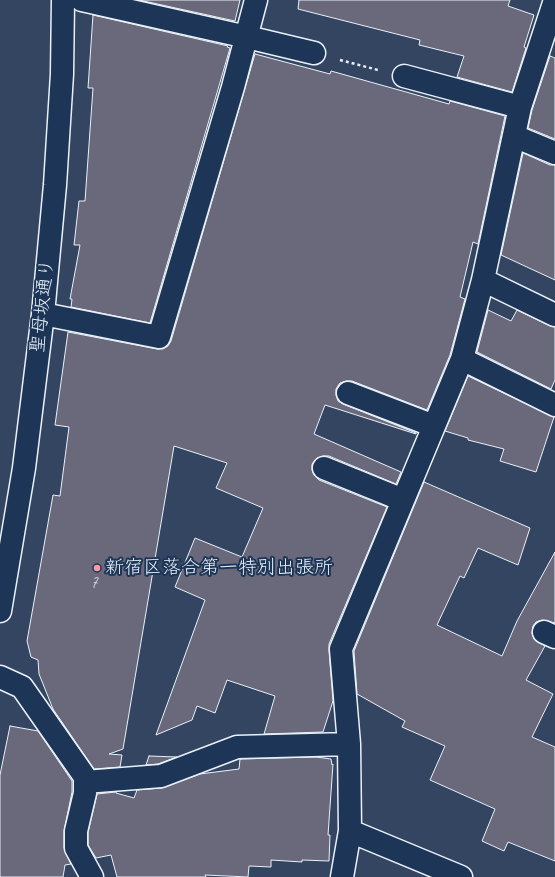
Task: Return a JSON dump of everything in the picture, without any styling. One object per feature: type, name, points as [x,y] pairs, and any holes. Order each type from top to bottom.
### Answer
[{"type":"street","name":"聖母坂通り","points":[[0,608],[24,468],[42,314],[55,185],[62,74],[62,0]]},
{"type":"street","points":[[82,0],[314,53]]},
{"type":"street","points":[[42,314],[159,337],[206,182],[256,0]]},
{"type":"street","points":[[342,877],[350,831],[349,744],[341,649],[462,359],[483,280],[520,107],[555,0]]},
{"type":"street","points":[[404,76],[520,107]]},
{"type":"street","points":[[514,136],[555,153]]},
{"type":"street","points":[[483,280],[555,314]]},
{"type":"street","points":[[462,359],[555,405]]},
{"type":"street","points":[[348,393],[434,426]]},
{"type":"street","points":[[324,468],[404,500]]},
{"type":"street","points":[[0,677],[22,687],[85,777],[85,793],[76,831],[76,848],[92,877]]},
{"type":"street","points":[[85,782],[161,776],[237,747],[349,744]]},
{"type":"street","points":[[350,831],[461,877]]},
{"type":"path","points":[[314,53],[404,76]]},
{"type":"building","points":[[139,0],[240,0],[235,21]]},
{"type":"building","points":[[299,0],[510,0],[508,6],[534,15],[524,47],[526,48],[512,92],[457,77],[464,56],[419,45],[420,40],[298,9]]},
{"type":"building","points":[[93,15],[228,46],[227,47],[230,48],[150,323],[71,307],[72,299],[70,299],[80,245],[74,245],[79,201],[85,201],[93,88],[88,88]]},
{"type":"building","points":[[255,54],[330,74],[331,71],[449,104],[450,101],[505,116],[478,244],[473,242],[460,297],[465,299],[450,355],[427,410],[352,381],[340,383],[336,389],[338,401],[343,404],[416,434],[325,405],[314,434],[401,472],[396,484],[329,456],[317,458],[312,464],[314,475],[319,480],[387,507],[329,644],[333,701],[323,732],[264,734],[275,696],[227,680],[215,713],[197,706],[192,720],[156,735],[205,600],[175,587],[195,538],[242,557],[263,508],[216,488],[227,463],[174,446],[123,749],[109,754],[122,755],[120,767],[94,769],[53,709],[39,674],[38,660],[31,657],[27,641],[53,495],[60,496],[69,427],[55,425],[68,332],[157,349],[163,349],[168,346],[171,341]]},
{"type":"building","points":[[550,56],[555,58],[555,139],[528,128],[532,110]]},
{"type":"building","points":[[523,153],[550,165],[555,165],[555,280],[501,255]]},
{"type":"building","points":[[488,310],[511,321],[517,310],[555,327],[555,380],[551,389],[477,352]]},
{"type":"building","points":[[468,376],[554,417],[536,472],[500,461],[504,449],[468,440],[468,438],[445,431]]},
{"type":"building","points":[[424,482],[530,528],[518,565],[478,548],[464,578],[460,576],[437,625],[502,656],[517,621],[555,552],[555,623],[542,620],[536,622],[533,626],[532,633],[534,639],[545,646],[526,680],[553,694],[532,737],[555,747],[555,861],[508,842],[504,851],[482,841],[495,809],[430,780],[445,746],[402,727],[405,721],[357,694],[354,651]]},
{"type":"building","points":[[10,726],[38,731],[72,781],[72,792],[64,831],[64,848],[71,864],[65,865],[63,877],[0,877],[0,775]]},
{"type":"building","points":[[149,756],[177,757],[158,764],[146,765]]},
{"type":"building","points":[[316,757],[331,759],[332,765],[333,764],[328,835],[330,835],[329,861],[302,860],[302,862],[271,860],[271,867],[249,866],[248,877],[205,875],[206,877],[117,877],[111,855],[96,858],[88,845],[88,832],[97,794],[116,792],[134,798],[137,790],[162,788],[200,774],[239,769],[240,759]]},
{"type":"place","name":"新宿区落合第一特別出張所","points":[[97,568]]}]
